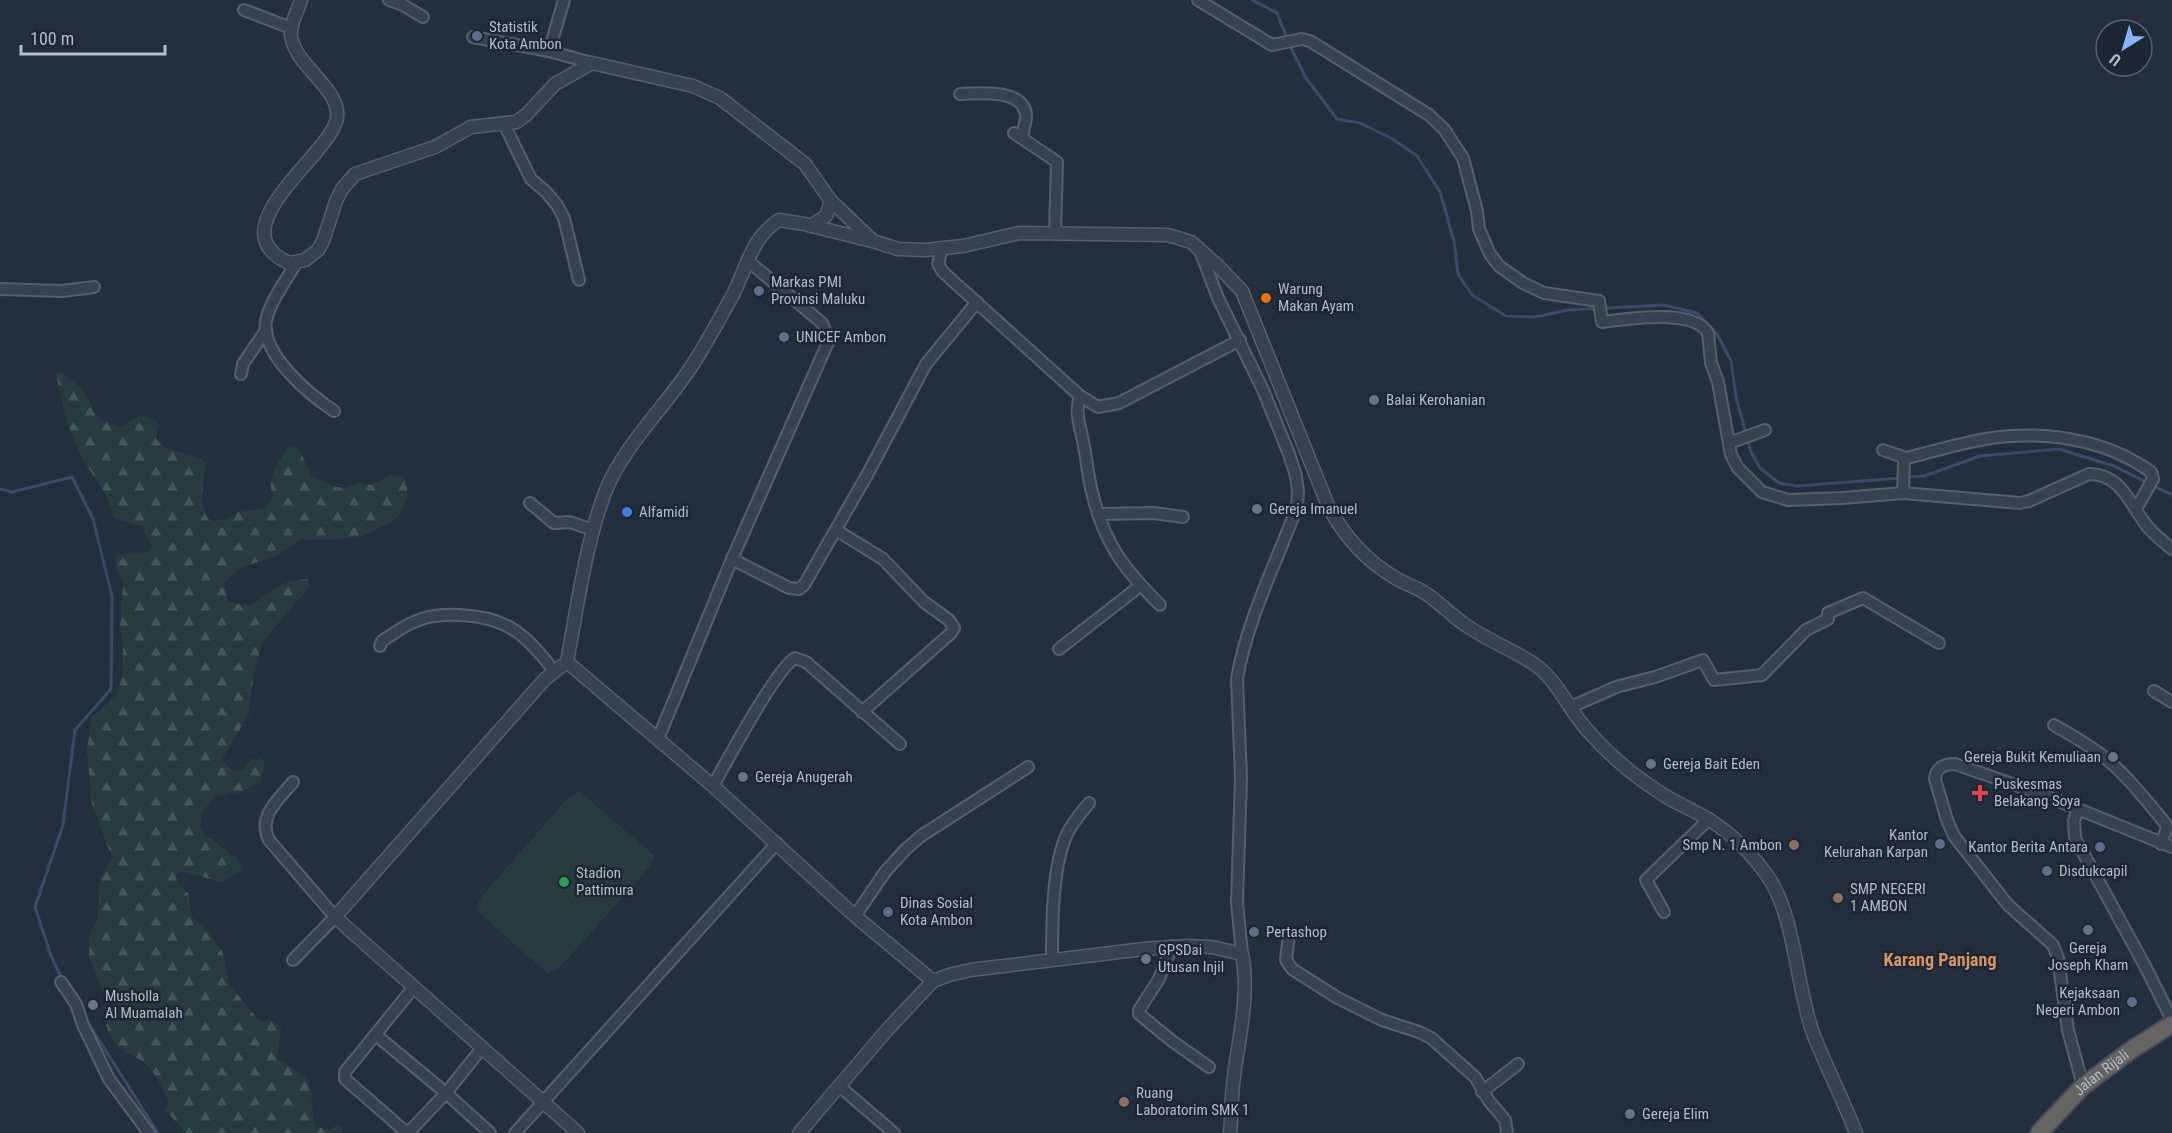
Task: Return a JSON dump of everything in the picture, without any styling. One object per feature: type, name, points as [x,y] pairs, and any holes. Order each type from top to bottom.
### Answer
[{"type":"highway","name":"Jalan Rijali","points":[[2039,1133],[2084,1086],[2172,1024]]},
{"type":"street","points":[[302,0],[291,28],[291,36],[298,54],[333,99],[337,115],[336,123],[327,138],[304,168],[279,194],[267,218],[265,237],[272,252],[289,264],[312,256],[318,250],[336,201],[342,189],[355,174],[435,147],[471,127],[521,119],[555,84],[592,63]]},
{"type":"street","points":[[389,0],[423,17]]},
{"type":"street","points":[[549,51],[564,0]]},
{"type":"street","points":[[1198,0],[1270,44],[1278,45],[1307,39],[1354,66],[1429,115],[1444,129],[1462,158],[1477,212],[1479,229],[1490,254],[1499,266],[1523,283],[1544,293],[1600,301],[1601,321],[1673,318],[1694,321],[1706,328],[1711,363],[1718,382],[1731,455],[1738,468],[1762,492],[1788,500],[1826,499],[1903,489],[2020,503],[2089,474],[2097,474],[2110,479],[2124,490],[2147,527],[2172,549]]},
{"type":"street","points":[[244,10],[291,28]]},
{"type":"street","points":[[473,37],[549,51],[693,86],[720,98],[805,164],[831,201],[876,242]]},
{"type":"street","points":[[960,94],[994,92],[1013,99],[1021,106],[1026,117],[1018,135],[1057,162],[1055,233]]},
{"type":"street","points":[[504,123],[531,179],[546,192],[564,218],[579,280]]},
{"type":"street","points":[[811,226],[826,216],[831,201]]},
{"type":"street","points":[[293,960],[335,917],[474,758],[554,671],[567,662],[593,530],[614,473],[688,370],[733,295],[747,260],[760,236],[779,220],[898,249],[942,249],[1019,233],[1168,235],[1184,238],[1199,248],[1242,291],[1329,508],[1342,530],[1360,552],[1373,564],[1425,593],[1492,643],[1531,662],[1556,684],[1586,729],[1597,741],[1634,773],[1667,797],[1710,819],[1743,846],[1767,874],[1778,893],[1813,1033],[1856,1133]]},
{"type":"street","points":[[1199,248],[1218,298],[1263,390],[1289,454],[1298,492],[1292,520],[1256,612],[1237,679],[1240,777],[1237,902],[1245,972],[1245,994],[1233,1080],[1230,1133]]},
{"type":"street","points":[[942,249],[939,260],[940,268],[1080,396],[1098,407],[1119,403],[1239,340]]},
{"type":"street","points":[[658,739],[732,559],[829,340],[822,323],[747,260]]},
{"type":"street","points":[[241,374],[243,364],[266,330],[269,312],[296,263]]},
{"type":"street","points":[[0,289],[62,291],[94,287]]},
{"type":"street","points":[[732,559],[789,588],[799,589],[804,585],[926,364],[977,302]]},
{"type":"street","points":[[266,330],[273,351],[292,376],[319,401],[334,411]]},
{"type":"street","points":[[1080,396],[1076,411],[1091,490],[1098,514],[1114,552],[1140,586],[1160,605]]},
{"type":"street","points":[[1729,443],[1754,434]]},
{"type":"street","points":[[1884,450],[1905,461],[1981,440],[2010,436],[2054,436],[2103,446],[2151,472],[2151,483],[2136,508]]},
{"type":"street","points":[[1903,489],[1905,461]]},
{"type":"street","points":[[530,503],[554,523],[570,522],[593,530]]},
{"type":"street","points":[[1098,514],[1154,513],[1182,517]]},
{"type":"street","points":[[836,530],[882,560],[924,602],[949,620],[954,628],[862,712]]},
{"type":"street","points":[[1059,649],[1140,586]]},
{"type":"street","points":[[1571,707],[1616,687],[1655,677],[1703,660],[1714,680],[1762,675],[1806,630],[1828,619],[1828,613],[1863,598],[1939,643]]},
{"type":"street","points":[[380,646],[382,641],[411,623],[426,617],[444,614],[480,616],[494,619],[514,630],[538,650],[554,671]]},
{"type":"street","points":[[713,786],[774,683],[792,660],[800,659],[806,662],[900,744]]},
{"type":"street","points":[[567,662],[713,786],[855,916],[933,981]]},
{"type":"street","points":[[2154,691],[2172,702]]},
{"type":"street","points":[[2054,725],[2096,751],[2128,781],[2165,823],[2167,828],[2161,844]]},
{"type":"street","points":[[2084,1086],[2068,1030],[2058,958],[2053,945],[2008,905],[1954,836],[1947,820],[1935,774],[1941,767],[1955,764],[2078,809],[2172,848]]},
{"type":"street","points":[[855,916],[885,872],[921,836],[1028,767]]},
{"type":"street","points":[[293,782],[269,811],[264,824],[269,840],[335,917],[578,1133]]},
{"type":"street","points":[[1052,960],[1054,908],[1061,849],[1067,832],[1089,803]]},
{"type":"street","points":[[2078,809],[2074,821],[2075,838],[2172,1020]]},
{"type":"street","points":[[1664,912],[1646,880],[1710,819]]},
{"type":"street","points":[[515,1133],[777,843]]},
{"type":"street","points":[[1289,934],[1286,960],[1292,969],[1336,997],[1382,1020],[1431,1038],[1475,1077],[1482,1092],[1505,1120],[1507,1133]]},
{"type":"street","points":[[799,1133],[887,1030],[933,981],[970,970],[1172,946],[1212,947],[1242,954]]},
{"type":"street","points":[[1172,946],[1159,979],[1139,1010],[1139,1014],[1209,1067]]},
{"type":"street","points":[[61,982],[76,1004],[83,1025],[109,1079],[125,1097],[149,1133]]},
{"type":"street","points":[[414,987],[345,1072],[345,1079],[407,1133],[446,1093],[482,1048]]},
{"type":"street","points":[[376,1035],[490,1133]]},
{"type":"street","points":[[1482,1092],[1518,1064]]},
{"type":"street","points":[[839,1086],[894,1133]]},
{"type":"green space","points":[[60,372],[82,388],[98,418],[121,428],[136,418],[148,417],[159,424],[156,438],[163,446],[206,462],[202,499],[209,520],[226,520],[238,512],[264,509],[273,496],[272,476],[289,446],[299,449],[311,475],[333,486],[343,488],[359,483],[371,485],[392,475],[402,476],[407,482],[407,497],[400,514],[391,522],[358,538],[300,540],[277,555],[238,569],[224,583],[228,601],[244,605],[254,603],[286,583],[308,579],[309,587],[263,641],[254,674],[248,716],[222,759],[232,770],[242,771],[250,760],[262,759],[265,763],[260,783],[240,792],[216,796],[201,813],[201,826],[204,834],[237,858],[242,870],[220,882],[182,871],[176,875],[177,883],[189,894],[191,917],[207,929],[223,953],[230,985],[257,1018],[263,1021],[271,1020],[281,1028],[277,1059],[306,1079],[311,1092],[316,1127],[330,1130],[337,1125],[342,1128],[342,1133],[183,1133],[182,1128],[165,1110],[169,1102],[154,1074],[142,1061],[116,1045],[109,1034],[106,1025],[113,1011],[112,1003],[103,992],[89,957],[90,933],[97,921],[99,908],[98,891],[101,876],[112,857],[92,805],[87,751],[91,718],[117,695],[122,676],[123,643],[120,627],[123,584],[116,568],[115,557],[127,552],[146,553],[153,547],[141,526],[114,519],[106,495],[83,460],[67,423],[56,374]]},
{"type":"green space","points":[[579,791],[655,856],[648,869],[561,966],[548,974],[475,909],[482,896],[567,799]]},
{"type":"waterway","points":[[1252,0],[1277,13],[1287,38]]},
{"type":"waterway","points":[[1289,44],[1306,78],[1337,119],[1360,123],[1391,138],[1417,156],[1440,192],[1454,241],[1458,274],[1472,295],[1506,316],[1536,317],[1568,310],[1664,305],[1697,313],[1717,334],[1731,361],[1736,397],[1751,452],[1760,468],[1779,483],[1797,486],[1901,478]]},
{"type":"waterway","points":[[1907,477],[1924,476],[1980,456],[2059,449],[2114,466],[2172,495]]},
{"type":"waterway","points":[[0,489],[12,492],[72,477],[93,519],[112,596],[111,689],[75,730],[63,825],[35,907],[51,956],[62,979]]},
{"type":"waterway","points":[[85,1018],[158,1133]]},
{"type":"place","name":"Statistik Kota Ambon","points":[[477,36]]},
{"type":"place","name":"Markas PMI Provinsi Maluku","points":[[759,291]]},
{"type":"place","name":"Warung Makan Ayam","points":[[1266,298]]},
{"type":"place","name":"UNICEF Ambon","points":[[784,337]]},
{"type":"place","name":"Balai Kerohanian","points":[[1374,400]]},
{"type":"place","name":"Gereja Imanuel","points":[[1257,509]]},
{"type":"place","name":"Alfamidi","points":[[627,512]]},
{"type":"place","name":"Gereja Bukit Kemuliaan","points":[[2113,757]]},
{"type":"place","name":"Gereja Bait Eden","points":[[1651,764]]},
{"type":"place","name":"Gereja Anugerah","points":[[743,777]]},
{"type":"place","name":"Puskesmas Belakang Soya","points":[[1980,793]]},
{"type":"place","name":"Kantor Kelurahan Karpan","points":[[1940,844]]},
{"type":"place","name":"Smp N. 1 Ambon","points":[[1794,845]]},
{"type":"place","name":"Kantor Berita Antara","points":[[2100,847]]},
{"type":"place","name":"Disdukcapil","points":[[2047,871]]},
{"type":"place","name":"Stadion Pattimura","points":[[564,882]]},
{"type":"place","name":"SMP NEGERI 1 AMBON","points":[[1838,898]]},
{"type":"place","name":"Dinas Sosial Kota Ambon","points":[[888,912]]},
{"type":"place","name":"Gereja Joseph Kham","points":[[2088,930]]},
{"type":"place","name":"Pertashop","points":[[1254,932]]},
{"type":"place","name":"GPSDai Utusan Injil","points":[[1146,959]]},
{"type":"place","name":"Kejaksaan Negeri Ambon","points":[[2132,1002]]},
{"type":"place","name":"Musholla Al Muamalah","points":[[93,1005]]},
{"type":"place","name":"Ruang Laboratorim SMK 1","points":[[1124,1102]]},
{"type":"place","name":"Gereja Elim","points":[[1630,1114]]},
{"type":"district","name":"Karang Panjang","points":[[1940,959]]}]
